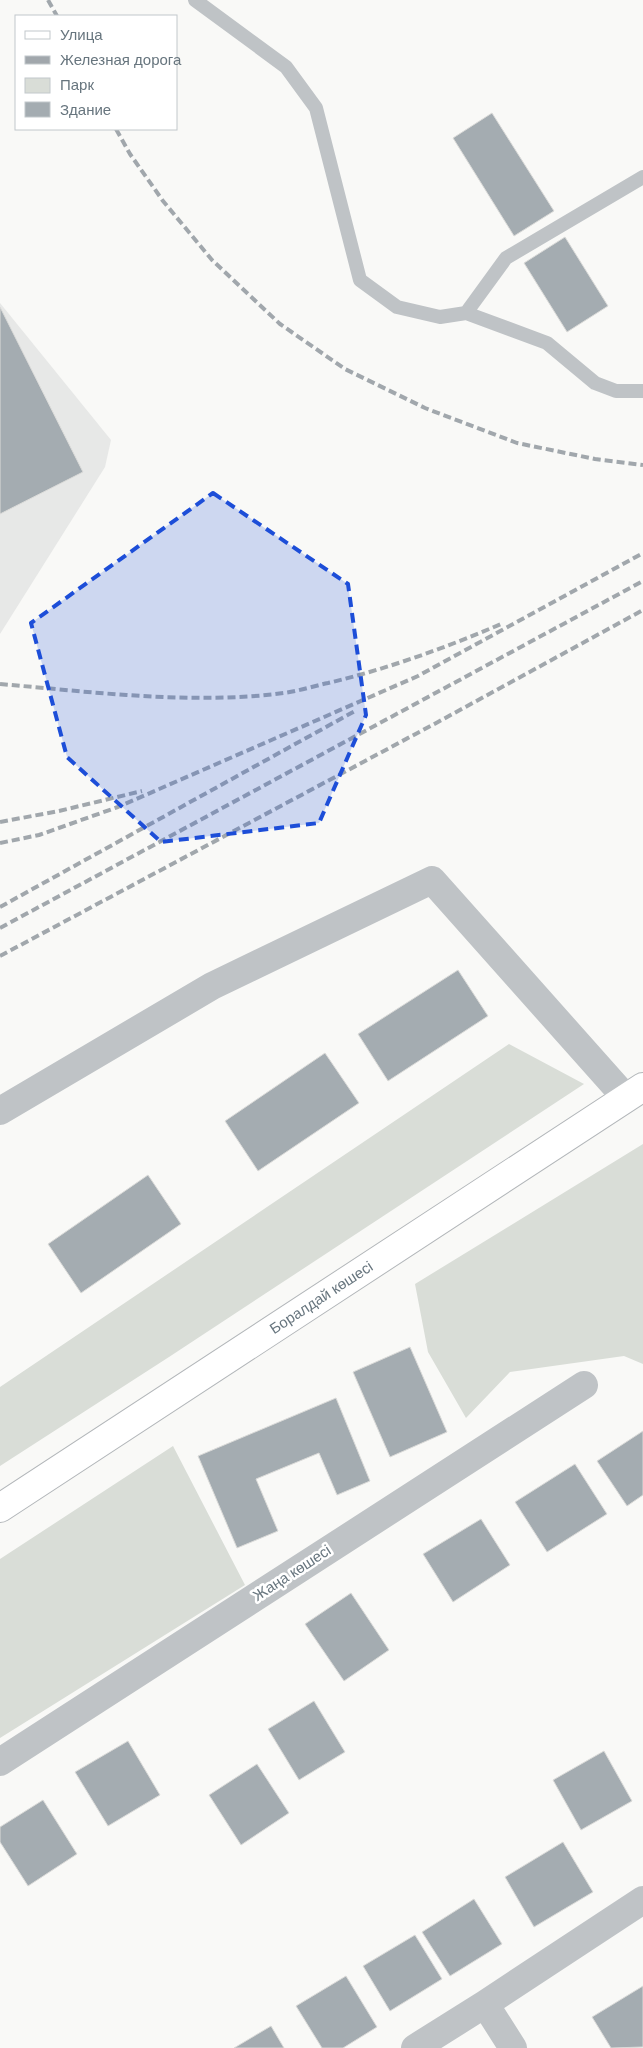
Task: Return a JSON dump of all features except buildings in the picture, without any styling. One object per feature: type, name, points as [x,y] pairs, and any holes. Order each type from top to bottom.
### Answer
[{"type":"main road","name":"Боралдай көшесі","points":[[0,1508],[634,1093]]},
{"type":"street","points":[[0,1111],[212,986],[432,880],[634,1093]]},
{"type":"street","name":"Жаңа көшесі","points":[[0,1762],[584,1384]]},
{"type":"street","points":[[415,2048],[486,2004],[643,1900]]},
{"type":"street","points":[[486,2004],[513,2048]]},
{"type":"lane","points":[[194,0],[286,67],[316,108],[360,280],[397,306],[440,317],[466,313],[547,344],[595,383],[616,391],[643,392]]},
{"type":"lane","points":[[466,313],[506,258],[643,177]]},
{"type":"highlighted area","points":[[213,493],[348,584],[366,715],[319,823],[161,842],[67,757],[31,623]]},
{"type":"shaded area","points":[[0,303],[111,440],[105,467],[0,634]]},
{"type":"green space","points":[[509,1044],[584,1084],[0,1466],[0,1387]]},
{"type":"green space","points":[[643,1144],[643,1364],[624,1356],[510,1372],[466,1418],[428,1352],[415,1284]]},
{"type":"green space","points":[[173,1446],[245,1585],[0,1738],[0,1559]]},
{"type":"railway","points":[[48,0],[56,15]]},
{"type":"railway","points":[[117,130],[130,154],[163,201],[212,260],[280,324],[345,369],[425,408],[517,443],[595,459],[643,465]]},
{"type":"railway","points":[[0,843],[39,835],[118,807],[418,676],[643,553]]},
{"type":"railway","points":[[0,928],[643,581]]},
{"type":"railway","points":[[0,956],[643,610]]},
{"type":"railway","points":[[0,684],[106,694],[178,698],[214,698],[284,693],[394,665],[501,624]]},
{"type":"railway","points":[[0,907],[355,711]]},
{"type":"railway","points":[[0,822],[59,811],[142,791]]}]
